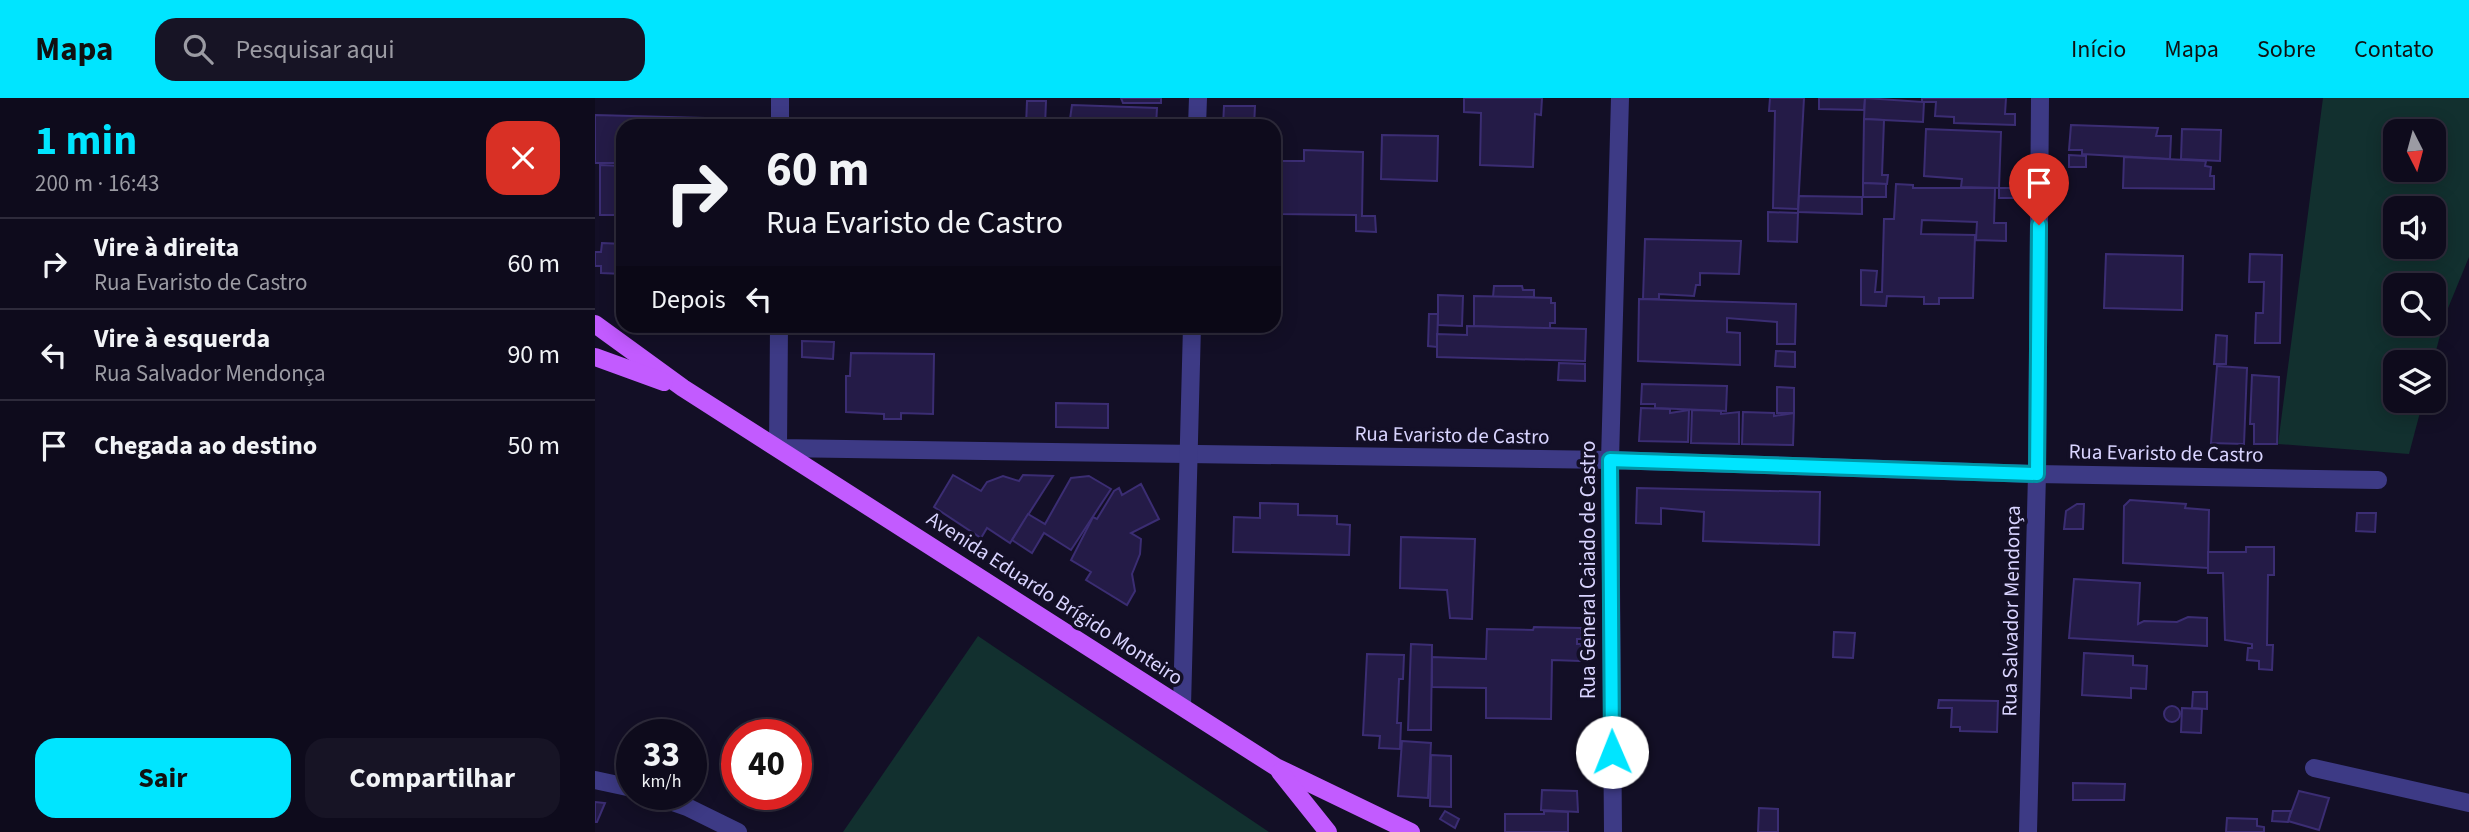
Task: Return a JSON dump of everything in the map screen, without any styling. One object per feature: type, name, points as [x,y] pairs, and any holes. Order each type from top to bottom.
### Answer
[{"type":"main road","name":"Avenida Eduardo Brígido Monteiro","points":[[595,324],[683,388],[1276,766],[1411,832]]},
{"type":"main road","name":"Avenida Eduardo Brígido Monteiro","points":[[595,357],[683,388]]},
{"type":"main road","points":[[1276,766],[1328,832]]},
{"type":"street","points":[[780,119],[781,98]]},
{"type":"street","points":[[1198,98],[1198,119]]},
{"type":"street","name":"Rua General Caiado de Castro","points":[[1613,832],[1610,460],[1621,98]]},
{"type":"street","name":"Rua Salvador Mendonça","points":[[2028,832],[2037,474],[2040,98]]},
{"type":"street","points":[[778,448],[779,333]]},
{"type":"street","points":[[1182,706],[1192,333]]},
{"type":"street","name":"Rua Evaristo de Castro","points":[[778,448],[1610,460],[2037,474],[2378,480]]},
{"type":"street","points":[[2314,768],[2469,803]]},
{"type":"street","points":[[595,780],[616,785]]},
{"type":"street","points":[[693,810],[738,832]]},
{"type":"green space","points":[[2323,98],[2469,98],[2469,257],[2446,313],[2446,273],[2383,273],[2383,336],[2440,336],[2436,350],[2383,350],[2383,413],[2420,413],[2409,454],[2278,444]]},
{"type":"green space","points":[[978,636],[1269,832],[843,832]]},
{"type":"building","points":[[1121,98],[1161,98],[1161,103],[1123,103]]},
{"type":"building","points":[[1464,98],[1542,98],[1541,115],[1535,114],[1533,167],[1480,165],[1481,113],[1464,112]]},
{"type":"building","points":[[1770,98],[1804,98],[1798,209],[1773,208],[1775,111],[1769,111]]},
{"type":"building","points":[[1819,98],[1865,98],[1864,110],[1819,109]]},
{"type":"building","points":[[1865,98],[1922,102],[1922,98],[2006,98],[2005,114],[2015,114],[2015,125],[1954,123],[1954,117],[1935,116],[1936,102],[1924,102],[1923,122],[1864,119]]},
{"type":"building","points":[[1027,101],[1046,101],[1045,119],[1026,119]]},
{"type":"building","points":[[1072,105],[1157,108],[1156,119],[1070,119]]},
{"type":"building","points":[[1224,106],[1255,106],[1254,119],[1223,119]]},
{"type":"building","points":[[595,115],[741,119],[616,119],[616,163],[595,163]]},
{"type":"building","points":[[1864,119],[1884,120],[1882,175],[1888,175],[1887,184],[1863,183]]},
{"type":"building","points":[[2071,125],[2158,128],[2156,136],[2171,136],[2170,159],[2082,154],[2082,150],[2069,150]]},
{"type":"building","points":[[1926,129],[2001,132],[1999,188],[1961,187],[1962,179],[1924,176]]},
{"type":"building","points":[[2182,129],[2221,130],[2220,161],[2181,159]]},
{"type":"building","points":[[1382,135],[1438,136],[1437,181],[1381,179]]},
{"type":"building","points":[[1304,150],[1363,152],[1362,216],[1375,216],[1376,232],[1356,231],[1356,215],[1281,214],[1281,161],[1304,161]]},
{"type":"building","points":[[2069,155],[2086,156],[2086,167],[2069,167]]},
{"type":"building","points":[[2124,157],[2206,161],[2205,166],[2211,167],[2210,176],[2214,176],[2214,189],[2123,188]]},
{"type":"building","points":[[600,165],[616,166],[616,215],[600,215]]},
{"type":"building","points":[[1863,183],[1886,184],[1886,197],[1863,197]]},
{"type":"building","points":[[1896,184],[1913,185],[1913,188],[1995,188],[1994,223],[2006,223],[2006,241],[1976,240],[1977,222],[1922,220],[1921,234],[1975,235],[1973,298],[1939,298],[1939,304],[1924,304],[1924,297],[1887,296],[1886,306],[1861,305],[1861,270],[1877,271],[1875,292],[1882,292],[1884,219],[1894,219]]},
{"type":"building","points":[[1999,188],[2016,188],[2016,198],[1999,198]]},
{"type":"building","points":[[1799,196],[1862,197],[1862,214],[1798,212]]},
{"type":"building","points":[[1768,212],[1798,213],[1797,242],[1768,241]]},
{"type":"building","points":[[1645,239],[1741,241],[1739,274],[1700,273],[1700,285],[1696,285],[1694,296],[1659,294],[1659,299],[1643,299]]},
{"type":"building","points":[[602,243],[616,244],[616,274],[601,273],[601,266],[595,266],[595,252],[601,252]]},
{"type":"building","points":[[2106,254],[2183,256],[2182,310],[2104,308]]},
{"type":"building","points":[[2250,254],[2282,255],[2280,343],[2255,343],[2256,313],[2263,313],[2264,282],[2249,282]]},
{"type":"building","points":[[1494,286],[1522,286],[1523,290],[1534,290],[1534,297],[1493,297]]},
{"type":"building","points":[[1438,295],[1463,296],[1462,326],[1438,325]]},
{"type":"building","points":[[1474,296],[1551,298],[1551,303],[1555,303],[1555,323],[1550,323],[1550,329],[1474,326]]},
{"type":"building","points":[[1639,299],[1796,304],[1795,344],[1777,344],[1777,322],[1727,318],[1727,332],[1740,333],[1740,365],[1638,361]]},
{"type":"building","points":[[1429,314],[1438,314],[1437,347],[1428,346]]},
{"type":"building","points":[[1467,326],[1586,329],[1585,361],[1437,357],[1437,334],[1467,335]]},
{"type":"building","points":[[2216,335],[2227,336],[2226,364],[2214,364]]},
{"type":"building","points":[[802,341],[834,342],[833,359],[802,357]]},
{"type":"building","points":[[1776,351],[1795,352],[1795,367],[1775,366]]},
{"type":"building","points":[[851,353],[934,354],[933,414],[901,413],[901,419],[884,419],[884,414],[846,412],[846,376],[850,376]]},
{"type":"building","points":[[1559,363],[1585,364],[1585,381],[1558,380]]},
{"type":"building","points":[[2217,366],[2247,368],[2244,444],[2211,443]]},
{"type":"building","points":[[2252,375],[2279,377],[2277,444],[2254,444],[2254,424],[2250,424]]},
{"type":"building","points":[[1642,384],[1727,386],[1726,411],[1655,408],[1655,404],[1641,404]]},
{"type":"building","points":[[1777,387],[1794,388],[1794,413],[1777,413]]},
{"type":"building","points":[[1056,403],[1108,404],[1108,428],[1056,427]]},
{"type":"building","points":[[1641,408],[1670,409],[1670,413],[1689,410],[1688,442],[1639,441]]},
{"type":"building","points":[[1692,410],[1721,411],[1721,414],[1739,412],[1739,444],[1691,443]]},
{"type":"building","points":[[1743,412],[1774,413],[1774,416],[1794,413],[1793,445],[1742,444]]},
{"type":"building","points":[[953,475],[981,491],[987,482],[1003,476],[1019,481],[1023,475],[1053,476],[1010,543],[987,528],[981,538],[934,507]]},
{"type":"building","points":[[1089,476],[1111,489],[1071,550],[1044,533],[1032,553],[1012,540],[1028,514],[1045,524],[1071,478]]},
{"type":"building","points":[[1141,484],[1159,519],[1131,533],[1141,539],[1140,554],[1132,574],[1135,591],[1127,605],[1086,580],[1091,572],[1071,560],[1093,517],[1097,519],[1114,491],[1119,488],[1122,495]]},
{"type":"building","points":[[1637,488],[1820,492],[1819,545],[1703,541],[1704,512],[1661,508],[1661,524],[1636,523]]},
{"type":"building","points":[[2130,500],[2186,504],[2185,508],[2209,510],[2208,568],[2123,563],[2124,506]]},
{"type":"building","points":[[1260,503],[1298,504],[1298,515],[1337,516],[1337,524],[1350,525],[1349,555],[1233,552],[1234,517],[1260,518]]},
{"type":"building","points":[[2077,504],[2084,504],[2083,529],[2064,529],[2066,511]]},
{"type":"building","points":[[2357,513],[2376,513],[2375,532],[2356,531]]},
{"type":"building","points":[[1401,537],[1475,539],[1472,619],[1450,618],[1447,590],[1400,588]]},
{"type":"building","points":[[2246,547],[2274,547],[2274,575],[2268,575],[2267,645],[2273,645],[2272,670],[2259,669],[2259,661],[2247,660],[2248,648],[2252,648],[2252,644],[2225,640],[2223,573],[2208,573],[2208,552],[2246,552]]},
{"type":"building","points":[[2074,579],[2140,583],[2138,624],[2144,621],[2177,622],[2188,617],[2207,618],[2207,646],[2069,638]]},
{"type":"building","points":[[1534,627],[1581,628],[1581,639],[1577,639],[1577,644],[1581,644],[1580,661],[1552,660],[1551,719],[1486,718],[1486,688],[1432,687],[1432,657],[1486,659],[1487,629],[1533,630]]},
{"type":"building","points":[[1834,632],[1855,633],[1853,658],[1833,657]]},
{"type":"building","points":[[1411,644],[1432,645],[1431,730],[1408,730]]},
{"type":"building","points":[[2084,653],[2133,656],[2133,665],[2147,666],[2146,689],[2131,688],[2131,698],[2082,695]]},
{"type":"building","points":[[1367,654],[1404,655],[1403,679],[1399,679],[1397,723],[1401,723],[1400,749],[1379,748],[1380,736],[1363,735]]},
{"type":"building","points":[[2193,692],[2207,692],[2207,709],[2192,708]]},
{"type":"building","points":[[1939,700],[1998,701],[1997,732],[1960,731],[1960,727],[1951,727],[1952,708],[1938,708]]},
{"type":"building","points":[[2172,706],[2178,708],[2178,720],[2172,722],[2166,720],[2164,714],[2166,708]]},
{"type":"building","points":[[2182,708],[2202,709],[2201,733],[2181,732]]},
{"type":"building","points":[[1402,741],[1431,743],[1428,798],[1398,796]]},
{"type":"building","points":[[1431,755],[1451,756],[1451,807],[1430,806]]},
{"type":"building","points":[[2073,783],[2125,784],[2124,800],[2073,800]]},
{"type":"building","points":[[1542,790],[1577,791],[1578,812],[1541,810]]},
{"type":"building","points":[[2299,791],[2329,798],[2319,830],[2288,821]]},
{"type":"building","points":[[595,802],[605,803],[597,822],[595,822]]},
{"type":"building","points":[[1759,808],[1778,809],[1778,832],[1758,832]]},
{"type":"building","points":[[1445,811],[1459,819],[1455,828],[1440,819]]},
{"type":"building","points":[[1544,811],[1568,812],[1568,832],[1505,832],[1505,814],[1544,814]]},
{"type":"building","points":[[2273,811],[2291,811],[2288,822],[2272,821]]},
{"type":"building","points":[[2227,818],[2257,819],[2257,826],[2264,827],[2264,832],[2226,832]]},
{"type":"route","points":[[1612,752],[1610,460],[2037,474],[2039,225]]}]
